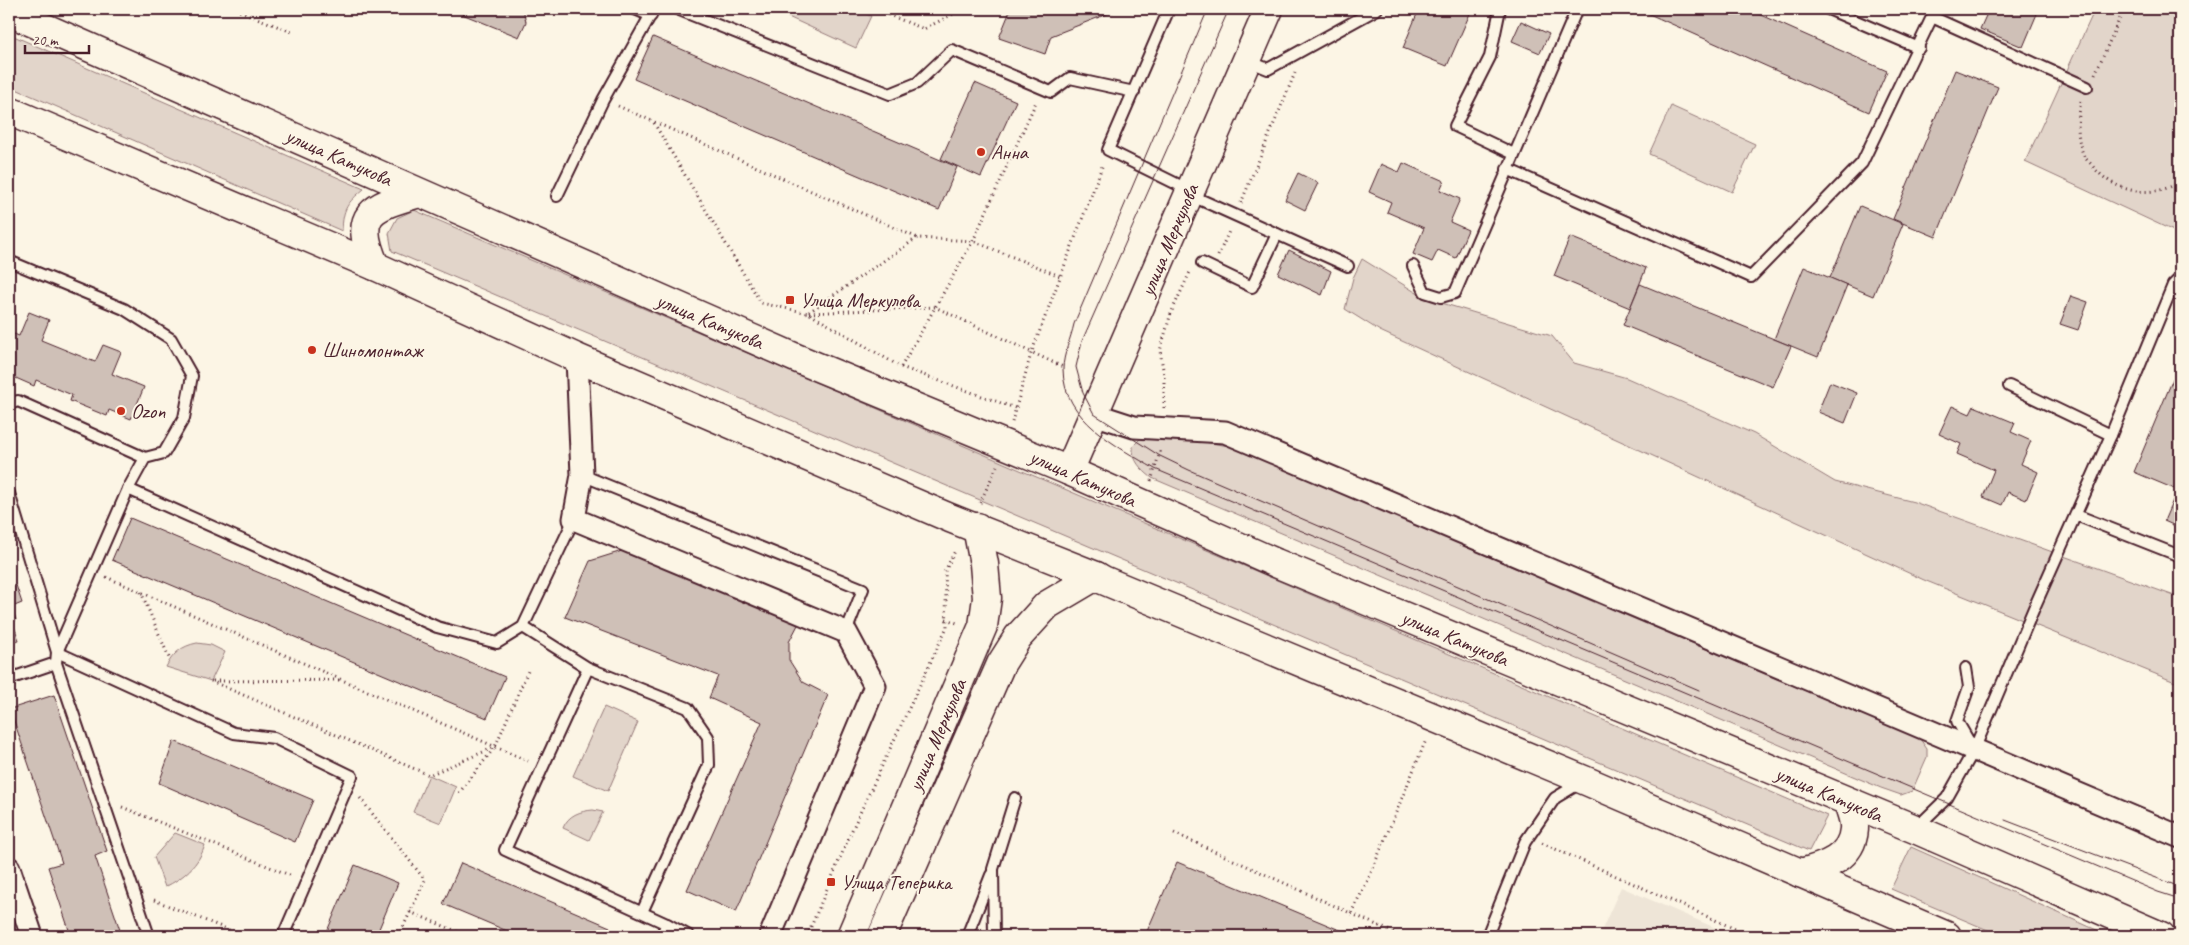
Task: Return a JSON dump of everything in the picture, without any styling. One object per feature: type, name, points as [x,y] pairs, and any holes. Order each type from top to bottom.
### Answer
[{"type":"main road","name":"улица Меркулова","points":[[1069,471],[1269,9]]},
{"type":"main road","name":"улица Катукова","points":[[9,12],[796,358],[1069,471],[1276,563],[1915,829],[2161,936]]},
{"type":"main road","points":[[9,111],[375,266],[577,358],[973,526],[1584,780],[1946,936]]},
{"type":"main road","points":[[375,266],[366,244],[364,227],[373,211],[390,202],[419,193]]},
{"type":"main road","name":"улица Меркулова","points":[[852,936],[983,626],[987,598],[984,564],[973,526]]},
{"type":"main road","name":"улица Меркулова","points":[[882,936],[1000,664],[1018,637],[1047,605],[1096,576]]},
{"type":"main road","points":[[1800,873],[1826,866],[1847,851],[1854,828],[1848,802]]},
{"type":"street","points":[[577,358],[582,475],[574,519],[846,632],[875,686],[770,936]]},
{"type":"street","points":[[1094,414],[1134,427],[1225,432],[2180,837]]},
{"type":"street","points":[[9,868],[32,936]]},
{"type":"lane","points":[[557,196],[603,100],[652,12],[634,9]]},
{"type":"lane","points":[[676,9],[890,94],[917,84],[952,50],[1051,92],[1070,78],[1134,92]]},
{"type":"lane","points":[[1169,9],[1108,150],[1236,216],[1348,266]]},
{"type":"lane","points":[[1247,61],[1268,69],[1377,9]]},
{"type":"lane","points":[[1500,9],[1490,57],[1455,126],[1514,154]]},
{"type":"lane","points":[[1413,266],[1425,292],[1441,297],[1455,293],[1577,9]]},
{"type":"lane","points":[[1828,9],[1919,48]]},
{"type":"lane","points":[[1507,169],[1751,277],[1862,163],[1919,48],[1934,13],[2087,86]]},
{"type":"lane","points":[[1202,264],[1252,287],[1277,234]]},
{"type":"lane","points":[[9,261],[124,309],[172,339],[192,376],[184,418],[164,453],[145,458],[18,402],[9,404]]},
{"type":"lane","points":[[1915,829],[1947,798],[1974,750],[2034,608],[2111,435],[2173,285],[2180,278]]},
{"type":"lane","points":[[2009,386],[2111,435]]},
{"type":"lane","points":[[9,679],[57,657],[128,489],[145,458]]},
{"type":"lane","points":[[582,475],[863,589],[846,632]]},
{"type":"lane","points":[[128,489],[437,627],[497,643],[523,626],[574,519]]},
{"type":"lane","points":[[9,493],[57,657],[102,799],[149,936]]},
{"type":"lane","points":[[2076,515],[2180,556]]},
{"type":"lane","points":[[523,626],[588,668],[688,708],[708,737],[709,765],[642,912]]},
{"type":"lane","points":[[57,657],[234,733],[274,738],[352,776],[283,936]]},
{"type":"lane","points":[[588,668],[505,850],[642,912],[689,936]]},
{"type":"lane","points":[[1966,668],[1969,687],[1957,721],[1974,750]]},
{"type":"lane","points":[[1487,936],[1528,836],[1555,798],[1584,780]]},
{"type":"lane","points":[[967,936],[994,869],[1016,798]]},
{"type":"lane","points":[[994,869],[994,936]]},
{"type":"lane","points":[[662,936],[667,924]]},
{"type":"path","points":[[235,9],[294,33]]},
{"type":"path","points":[[874,9],[924,29],[964,9]]},
{"type":"path","points":[[950,9],[957,12]]},
{"type":"path","points":[[2124,9],[2081,100],[2077,129],[2082,153],[2097,172],[2130,191],[2150,192],[2171,187],[2180,182]]},
{"type":"path","points":[[1213,268],[1299,65]]},
{"type":"path","points":[[901,367],[973,242],[1042,88]]},
{"type":"path","points":[[603,100],[918,238],[973,242],[1060,276]]},
{"type":"path","points":[[654,122],[760,303],[808,313],[935,307],[1031,354],[1063,367]]},
{"type":"path","points":[[807,936],[852,830],[947,627],[945,571],[973,526],[1001,457],[1031,354],[1108,150]]},
{"type":"path","points":[[808,313],[918,238]]},
{"type":"path","points":[[1164,375],[1160,351],[1171,313],[1191,269]]},
{"type":"path","points":[[808,313],[901,367],[1015,408]]},
{"type":"path","points":[[92,571],[543,768]]},
{"type":"path","points":[[141,592],[170,660]]},
{"type":"path","points":[[459,793],[495,747],[528,671]]},
{"type":"path","points":[[342,680],[211,681],[429,775],[495,747]]},
{"type":"path","points":[[1351,913],[1368,880],[1427,741],[1418,737]]},
{"type":"path","points":[[348,784],[425,880],[399,936]]},
{"type":"path","points":[[102,799],[307,882]]},
{"type":"path","points":[[1174,833],[1401,936]]},
{"type":"path","points":[[1528,836],[1752,936]]},
{"type":"path","points":[[133,891],[244,936]]},
{"type":"path","points":[[410,912],[468,936]]},
{"type":"shaded area","points":[[790,9],[854,9],[871,16],[856,48],[786,16]]},
{"type":"shaded area","points":[[2095,9],[2180,9],[2180,234],[2025,162]]},
{"type":"shaded area","points":[[9,34],[364,189],[347,207],[343,217],[342,231],[9,86]]},
{"type":"shaded area","points":[[1671,106],[1755,144],[1732,192],[1649,154]]},
{"type":"shaded area","points":[[414,210],[1827,816],[1809,851],[392,251],[389,233],[397,218]]},
{"type":"shaded area","points":[[1362,259],[1425,298],[1552,336],[1574,363],[1627,378],[1754,434],[1835,482],[1914,502],[2180,598],[2180,684],[1924,580],[1380,331],[1345,309],[1353,278]]},
{"type":"shaded area","points":[[1146,433],[1236,447],[1580,596],[1920,739],[1927,749],[1927,757],[1912,791],[1901,795],[1881,788],[1152,478],[1138,464],[1133,451],[1133,446]]},
{"type":"shaded area","points":[[197,643],[211,645],[225,652],[211,681],[166,667],[178,651]]},
{"type":"shaded area","points":[[604,707],[638,722],[608,791],[573,776]]},
{"type":"shaded area","points":[[429,775],[456,787],[441,823],[413,812]]},
{"type":"shaded area","points":[[593,810],[603,812],[589,840],[563,828],[575,814]]},
{"type":"shaded area","points":[[175,833],[205,845],[199,859],[190,870],[165,887],[154,857]]},
{"type":"shaded area","points":[[1911,847],[2110,936],[2002,936],[1891,889]]},
{"type":"shaded area","points":[[1621,887],[1734,936],[1599,936]]},
{"type":"building","points":[[458,9],[523,9],[526,22],[519,37],[462,14]]},
{"type":"building","points":[[1014,9],[1120,9],[1051,36],[1045,54],[999,38],[1010,11]]},
{"type":"building","points":[[1419,9],[1472,9],[1447,66],[1403,48]]},
{"type":"building","points":[[1638,9],[1747,9],[1887,71],[1869,112]]},
{"type":"building","points":[[1989,9],[2039,9],[2023,47],[1980,29]]},
{"type":"building","points":[[1521,21],[1549,34],[1540,53],[1512,41]]},
{"type":"building","points":[[653,37],[957,167],[939,210],[634,79]]},
{"type":"building","points":[[1955,70],[1998,87],[1936,237],[1893,219]]},
{"type":"building","points":[[975,83],[1016,101],[981,177],[941,159]]},
{"type":"building","points":[[1403,163],[1444,181],[1440,190],[1460,199],[1450,222],[1468,230],[1456,258],[1438,250],[1432,262],[1413,254],[1424,228],[1387,212],[1391,202],[1369,192],[1381,164],[1399,172]]},
{"type":"building","points":[[1298,173],[1318,183],[1305,210],[1285,200]]},
{"type":"building","points":[[1860,206],[1903,224],[1873,296],[1830,278]]},
{"type":"building","points":[[1570,237],[1646,268],[1630,308],[1554,276]]},
{"type":"building","points":[[1289,250],[1331,271],[1322,295],[1278,274]]},
{"type":"building","points":[[1804,267],[1847,285],[1818,357],[1774,339]]},
{"type":"building","points":[[1640,284],[1791,346],[1773,387],[1623,325]]},
{"type":"building","points":[[2071,296],[2088,302],[2078,330],[2060,324]]},
{"type":"building","points":[[29,312],[49,320],[41,340],[95,362],[103,345],[121,352],[112,374],[144,387],[131,419],[109,410],[107,416],[70,401],[72,395],[36,380],[34,386],[9,375],[9,332],[19,336]]},
{"type":"building","points":[[2180,362],[2180,482],[2177,490],[2134,472]]},
{"type":"building","points":[[1830,382],[1857,393],[1845,423],[1818,412]]},
{"type":"building","points":[[1952,406],[1970,414],[1974,406],[2015,423],[2011,432],[2031,441],[2021,464],[2038,472],[2026,500],[2008,492],[2002,505],[1983,497],[1994,470],[1957,454],[1961,444],[1939,434]]},
{"type":"building","points":[[2180,484],[2180,528],[2164,521]]},
{"type":"building","points":[[130,518],[505,677],[487,718],[112,560]]},
{"type":"building","points":[[622,551],[800,621],[789,642],[789,660],[803,682],[828,695],[736,912],[687,890],[762,722],[709,698],[718,676],[565,617],[590,561]]},
{"type":"building","points":[[16,585],[22,603],[12,607],[16,620],[12,621],[19,640],[9,643],[9,587]]},
{"type":"building","points":[[54,695],[107,851],[95,856],[122,936],[71,936],[48,867],[62,863],[10,709]]},
{"type":"building","points":[[174,741],[313,800],[295,842],[159,783]]},
{"type":"building","points":[[1177,862],[1354,936],[1145,936]]},
{"type":"building","points":[[461,863],[610,927],[606,936],[519,936],[443,904]]},
{"type":"building","points":[[355,865],[398,883],[376,936],[325,936]]},
{"type":"tram line","points":[[1208,9],[1074,324],[1066,352],[1063,364],[1065,387],[1072,403],[1095,430],[1109,441],[1155,469],[2158,892],[2180,899]]},
{"type":"tram line","points":[[1229,9],[1082,341],[1076,367],[1083,393],[1094,414],[1160,456],[1189,470],[1699,690]]},
{"type":"tram line","points":[[2005,820],[2180,887]]},
{"type":"place","name":"Анна","points":[[981,152]]},
{"type":"place","name":"Улица Меркулова","points":[[790,300]]},
{"type":"place","name":"Шиномонтаж","points":[[312,350]]},
{"type":"place","name":"Ozon","points":[[121,411]]},
{"type":"place","name":"Улица Теперика","points":[[831,882]]}]
